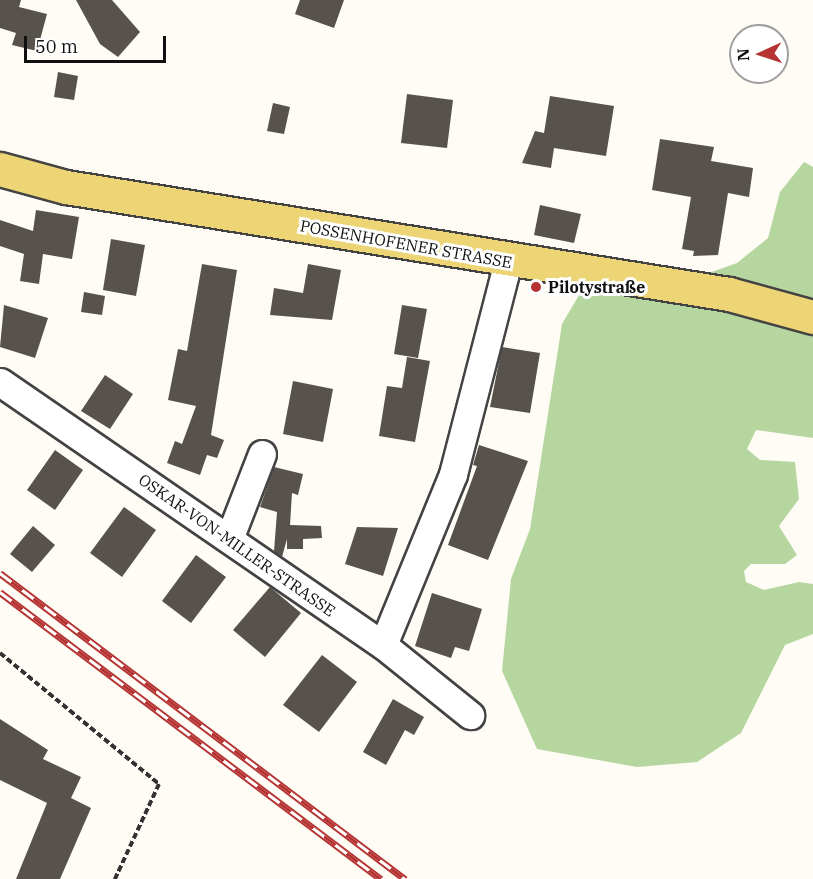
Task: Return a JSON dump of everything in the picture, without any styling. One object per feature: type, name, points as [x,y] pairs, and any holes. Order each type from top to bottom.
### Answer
[{"type":"main road","name":"POSSENHOFENER STRASSE","points":[[0,169],[66,187],[508,262],[729,294],[813,317]]},
{"type":"street","points":[[383,645],[453,474],[508,262]]},
{"type":"street","name":"OSKAR-VON-MILLER-STRASSE","points":[[0,382],[383,645],[470,715]]},
{"type":"street","points":[[229,540],[262,454]]},
{"type":"path","points":[[0,653],[159,784],[115,879]]},
{"type":"green space","points":[[804,162],[813,167],[813,438],[756,430],[747,449],[760,460],[795,462],[799,499],[779,526],[797,555],[785,564],[751,564],[744,571],[746,582],[764,590],[799,582],[813,584],[813,634],[785,645],[741,733],[697,762],[637,767],[537,749],[502,671],[511,579],[530,529],[562,324],[582,290],[627,288],[703,275],[737,263],[768,238],[780,192]]},
{"type":"building","points":[[0,0],[21,0],[19,7],[47,14],[37,51],[12,45],[16,33],[0,28]]},
{"type":"building","points":[[76,0],[112,0],[140,32],[118,57],[100,44]]},
{"type":"building","points":[[300,0],[344,0],[334,28],[295,14]]},
{"type":"building","points":[[58,72],[78,76],[74,100],[54,97]]},
{"type":"building","points":[[407,94],[453,100],[447,148],[401,143]]},
{"type":"building","points":[[550,96],[614,106],[606,156],[554,148],[551,168],[522,163],[535,131],[544,133]]},
{"type":"building","points":[[273,103],[290,107],[284,134],[267,131]]},
{"type":"building","points":[[660,139],[714,147],[711,161],[753,168],[749,197],[728,193],[718,255],[693,256],[694,251],[682,249],[691,197],[652,190]]},
{"type":"building","points":[[540,205],[581,214],[574,243],[534,235]]},
{"type":"building","points":[[36,210],[79,217],[72,259],[43,254],[39,284],[20,281],[24,254],[0,246],[0,220],[33,231]]},
{"type":"building","points":[[111,239],[145,245],[136,296],[103,290]]},
{"type":"building","points":[[202,264],[237,270],[211,435],[224,440],[217,458],[207,455],[200,475],[167,463],[175,441],[182,444],[196,406],[168,400],[178,349],[187,351]]},
{"type":"building","points":[[308,264],[341,270],[332,320],[270,315],[274,288],[303,293]]},
{"type":"building","points":[[84,292],[105,296],[102,315],[81,312]]},
{"type":"building","points":[[4,305],[48,318],[35,358],[0,347]]},
{"type":"building","points":[[402,305],[427,309],[418,358],[394,354]]},
{"type":"building","points":[[502,347],[540,353],[530,413],[490,407]]},
{"type":"building","points":[[407,357],[430,361],[415,442],[379,436],[387,386],[402,388]]},
{"type":"building","points":[[105,375],[133,394],[110,429],[81,411]]},
{"type":"building","points":[[293,381],[333,389],[323,442],[283,434]]},
{"type":"building","points":[[479,445],[528,461],[488,560],[448,545],[477,466],[473,465]]},
{"type":"building","points":[[55,450],[83,470],[55,510],[27,490]]},
{"type":"building","points":[[274,467],[303,474],[298,495],[292,493],[290,525],[321,526],[322,538],[303,539],[303,549],[287,549],[287,539],[282,557],[274,551],[277,512],[260,507]]},
{"type":"building","points":[[124,507],[156,530],[122,577],[90,553]]},
{"type":"building","points":[[33,526],[55,545],[32,572],[10,554]]},
{"type":"building","points":[[357,527],[398,528],[383,576],[345,564]]},
{"type":"building","points":[[196,555],[226,577],[191,623],[162,601]]},
{"type":"building","points":[[270,587],[301,613],[265,657],[233,630]]},
{"type":"building","points":[[432,593],[482,609],[469,651],[455,647],[451,658],[415,646]]},
{"type":"building","points":[[322,655],[357,682],[319,732],[283,705]]},
{"type":"building","points":[[393,699],[424,717],[414,735],[405,730],[386,765],[363,752]]},
{"type":"building","points":[[0,719],[48,750],[43,759],[81,777],[71,798],[91,808],[60,879],[16,879],[47,803],[0,780]]},
{"type":"railway","points":[[0,573],[405,879]]},
{"type":"railway","points":[[0,592],[381,879]]},
{"type":"place","name":"Pilotystraße","points":[[536,287]]}]
